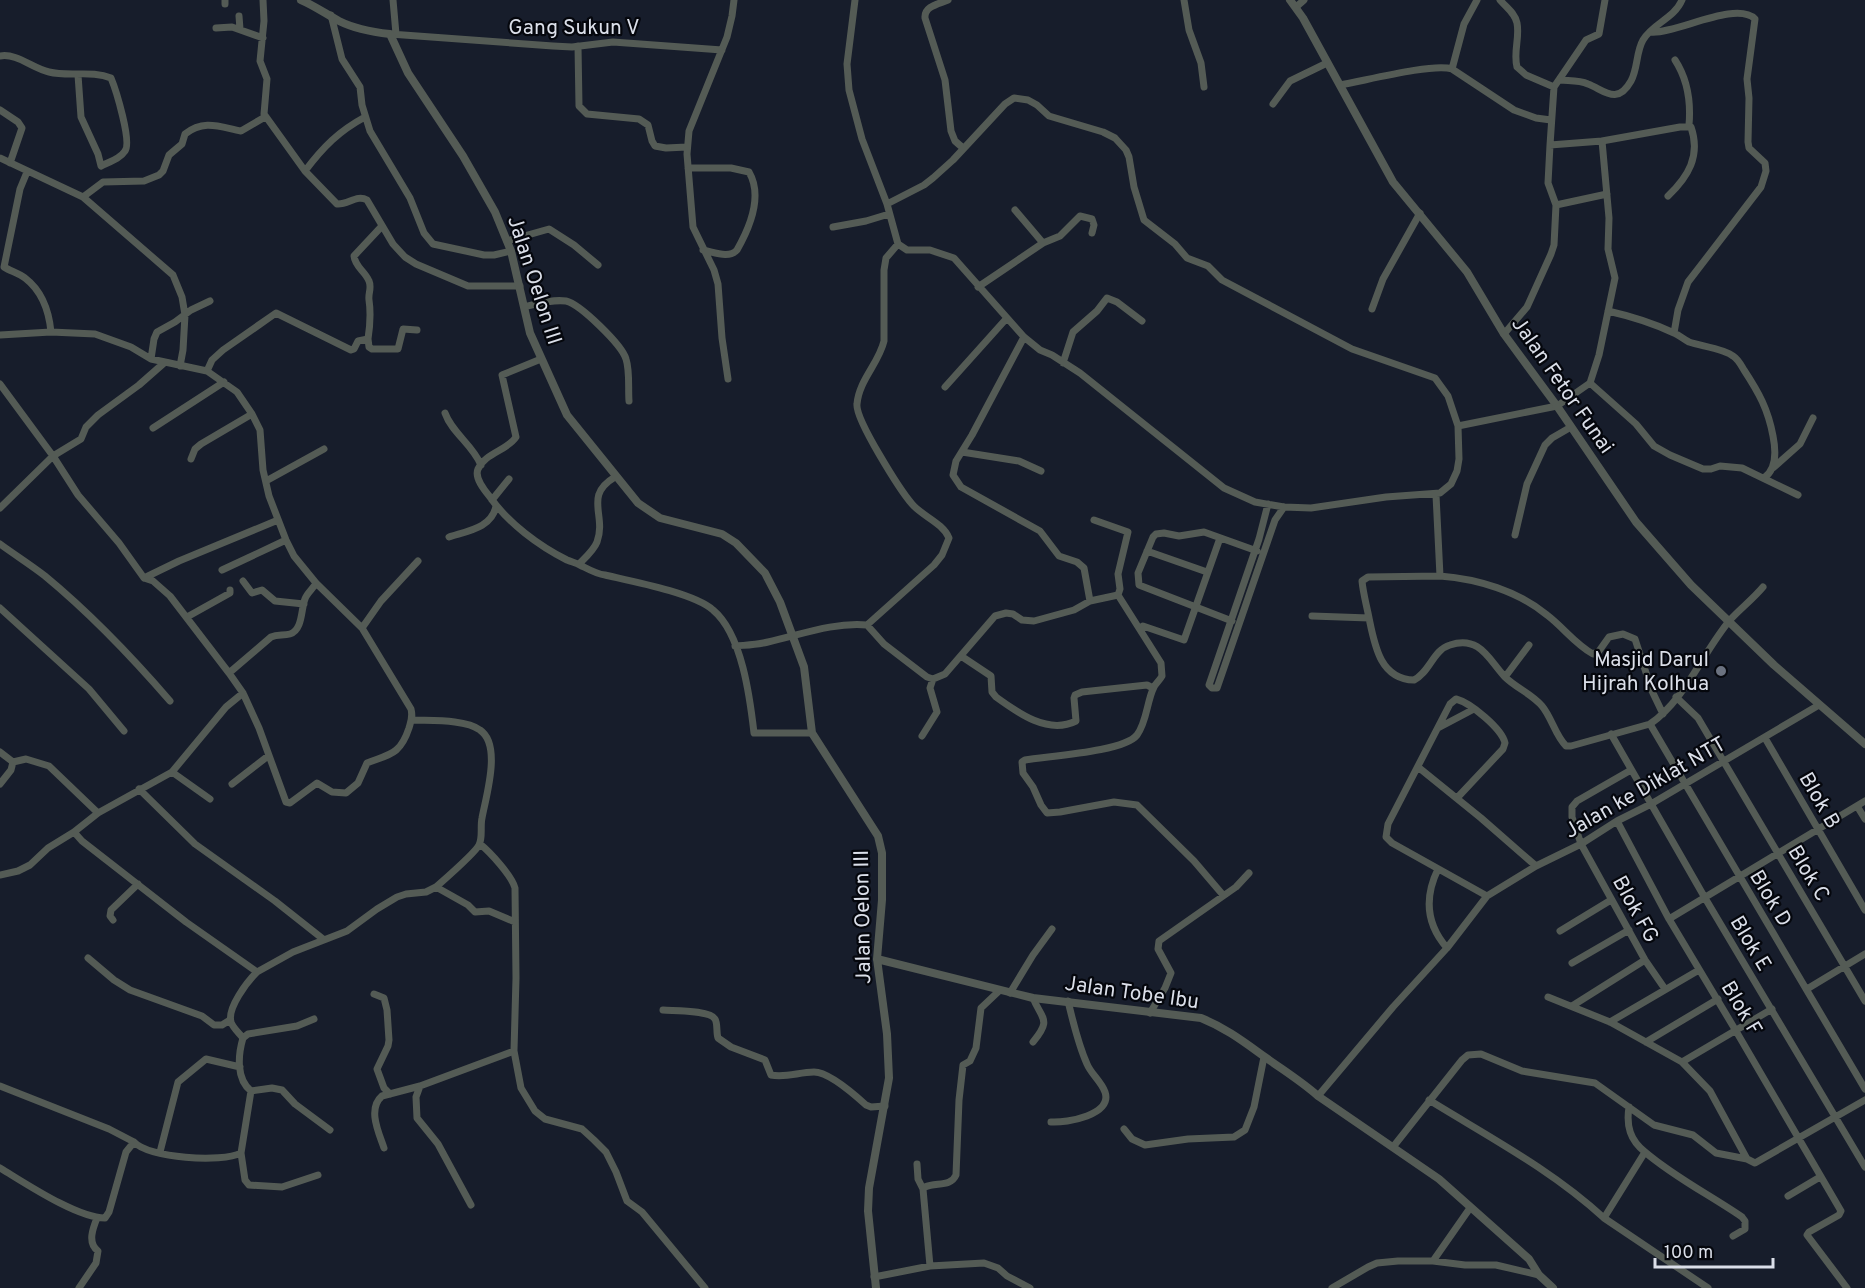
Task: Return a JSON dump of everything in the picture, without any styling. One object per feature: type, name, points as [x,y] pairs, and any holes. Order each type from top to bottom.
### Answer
[{"type":"street","points":[[263,0],[263,38],[260,58],[267,79],[263,105],[265,117],[305,171],[330,199],[337,204],[345,204],[365,198],[370,202],[393,244],[405,257],[449,279],[468,286],[520,286]]},
{"type":"street","points":[[301,0],[357,28],[393,34],[393,0]]},
{"type":"street","points":[[728,379],[718,284],[714,270],[693,227],[687,147],[689,131],[699,101],[714,73],[722,50],[734,0]]},
{"type":"street","points":[[855,0],[847,64],[849,90],[862,139],[898,244],[907,249],[930,250],[954,258],[1024,337],[1040,350],[1080,373],[1107,397],[1224,488],[1244,498],[1284,507],[1311,508],[1386,497],[1436,495],[1446,489],[1457,471],[1458,426],[1448,396],[1435,378],[1352,349],[1237,290],[1221,280],[1208,266],[1187,258],[1175,244],[1144,220],[1138,206],[1126,150],[1109,134],[1061,121],[1049,116],[1028,100],[1014,98],[1005,104],[953,160],[924,185],[886,204]]},
{"type":"street","points":[[948,0],[928,9],[925,18],[945,80],[951,131],[956,141],[963,147]]},
{"type":"street","points":[[1184,0],[1189,30],[1201,63],[1204,87]]},
{"type":"street","points":[[1293,4],[1304,0]]},
{"type":"street","points":[[1452,69],[1464,24],[1478,0]]},
{"type":"street","points":[[1500,0],[1511,11],[1517,22],[1515,51],[1517,68],[1526,75],[1554,87]]},
{"type":"street","points":[[1504,334],[1527,307],[1554,245],[1556,205],[1548,183],[1554,87],[1586,40],[1599,34],[1605,0]]},
{"type":"street","points":[[1560,80],[1589,84],[1608,95],[1624,90],[1631,81],[1640,47],[1650,32],[1674,13],[1682,0]]},
{"type":"street","name":"Jalan Fetor Funai","points":[[1293,4],[1392,182],[1467,272],[1504,334],[1651,541],[1691,585],[1774,665],[1865,744]]},
{"type":"street","points":[[1650,32],[1658,33],[1683,22],[1728,10],[1746,12],[1752,14],[1755,19],[1747,79],[1748,142],[1749,148],[1766,163],[1766,171],[1761,187],[1688,282],[1678,310],[1674,333]]},
{"type":"street","points":[[331,15],[342,58],[360,87],[365,117],[373,137],[410,198],[424,233],[430,241],[484,255],[511,251]]},
{"type":"street","points":[[239,16],[240,29]]},
{"type":"street","points":[[216,28],[232,27],[263,38]]},
{"type":"street","name":"Gang Sukun V","points":[[393,34],[478,42],[578,46],[640,42],[722,50]]},
{"type":"street","name":"Jalan Oelon III","points":[[393,34],[408,73],[463,156],[495,212],[511,251],[530,333],[567,415],[615,477],[651,514],[722,534],[736,543],[765,573],[780,602],[806,675],[812,733],[881,845],[882,900],[877,959],[888,1050],[889,1078],[869,1188],[868,1211],[876,1288]]},
{"type":"street","points":[[578,46],[579,106],[582,111],[587,114],[639,119],[648,125],[652,141],[656,146],[687,147]]},
{"type":"street","points":[[0,56],[11,56],[46,72],[93,74],[111,78],[120,106],[128,146],[124,153],[101,166]]},
{"type":"street","points":[[1668,196],[1689,173],[1694,147],[1692,128],[1689,125],[1688,92],[1683,73],[1675,60]]},
{"type":"street","points":[[1273,104],[1290,81],[1327,63]]},
{"type":"street","points":[[1340,85],[1446,67],[1514,110],[1530,117],[1551,120]]},
{"type":"street","points":[[78,75],[81,117],[98,154],[103,182]]},
{"type":"street","points":[[0,110],[18,122],[22,128],[10,163]]},
{"type":"street","points":[[83,197],[103,182],[144,181],[159,176],[169,155],[182,144],[187,132],[199,126],[216,124],[241,131],[265,117]]},
{"type":"street","points":[[305,171],[339,132],[365,117]]},
{"type":"street","points":[[1550,145],[1602,141],[1689,125]]},
{"type":"street","points":[[1458,426],[1557,406],[1590,383],[1599,356],[1615,274],[1608,249],[1609,218],[1602,141]]},
{"type":"street","points":[[0,158],[83,197],[173,275],[182,297],[185,315],[180,366]]},
{"type":"street","points":[[688,168],[740,170],[749,172],[753,181],[753,211],[737,250],[734,254],[728,255],[703,250]]},
{"type":"street","points":[[27,172],[20,189],[4,267],[25,278],[38,292],[48,313],[51,332]]},
{"type":"street","points":[[1556,205],[1607,194]]},
{"type":"street","points":[[1015,210],[1043,243]]},
{"type":"street","points":[[1372,309],[1383,279],[1420,213]]},
{"type":"street","points":[[833,227],[889,214]]},
{"type":"street","points":[[978,287],[1043,243],[1060,236],[1080,216],[1092,219],[1094,225],[1092,233]]},
{"type":"street","points":[[382,226],[354,256],[355,262],[371,285],[368,297],[371,311],[369,347],[398,349],[404,329],[417,330]]},
{"type":"street","points":[[507,241],[549,229],[574,245],[598,265]]},
{"type":"street","points":[[867,625],[934,566],[949,540],[944,529],[913,505],[857,413],[856,407],[862,386],[883,348],[884,270],[886,258],[898,244]]},
{"type":"street","points":[[1063,363],[1073,332],[1107,298],[1117,302],[1142,321]]},
{"type":"street","points":[[151,359],[157,332],[210,301]]},
{"type":"street","points":[[524,307],[562,301],[582,309],[615,342],[626,358],[629,401]]},
{"type":"street","points":[[1608,311],[1674,333],[1688,341],[1731,354],[1753,381],[1764,402],[1770,419],[1774,443],[1773,468]]},
{"type":"street","points":[[207,371],[212,360],[223,350],[276,313],[290,322],[351,350],[358,341],[368,339]]},
{"type":"street","points":[[945,387],[1006,319]]},
{"type":"street","points":[[0,335],[51,332],[95,334],[112,339],[151,359],[207,371],[237,392],[252,414],[261,437],[263,470],[269,496],[294,556],[316,584],[362,628],[412,712],[412,720],[405,742],[399,749],[388,757],[367,763],[355,786],[343,794],[332,792],[317,783],[288,803],[283,797],[259,728],[243,693],[230,673],[165,591],[153,581],[144,578],[78,495],[53,456],[0,384]]},
{"type":"street","points":[[1024,337],[952,471],[955,480],[974,495],[1040,531],[1059,556],[1081,564],[1084,568],[1090,601]]},
{"type":"street","points":[[541,359],[502,375],[516,437],[481,465],[478,470],[478,476],[484,489],[494,503],[513,523],[541,544],[569,560],[597,573],[635,580],[684,596],[711,608],[727,627],[735,646],[748,684],[754,733],[812,733]]},
{"type":"street","points":[[0,508],[53,456],[81,439],[86,427],[98,415],[139,385],[164,363]]},
{"type":"street","points":[[153,428],[224,382]]},
{"type":"street","points":[[1590,383],[1611,404],[1628,416],[1654,446],[1670,455],[1703,469],[1733,466],[1798,495]]},
{"type":"street","points":[[444,413],[449,425],[468,444],[481,465]]},
{"type":"street","points":[[191,459],[195,449],[201,444],[252,414]]},
{"type":"street","points":[[1764,478],[1800,444],[1813,418]]},
{"type":"street","points":[[1515,535],[1527,484],[1545,445],[1571,427]]},
{"type":"street","points":[[267,481],[324,449]]},
{"type":"street","points":[[962,452],[1019,461],[1041,471]]},
{"type":"street","points":[[579,564],[597,542],[599,491],[604,484],[615,477]]},
{"type":"street","points":[[448,537],[485,525],[492,519],[494,503],[509,479]]},
{"type":"street","points":[[1436,495],[1440,576]]},
{"type":"street","points":[[1268,504],[1266,518],[1255,550],[1236,622],[1217,688],[1212,688],[1209,686],[1236,622],[1265,554],[1275,520],[1284,507]]},
{"type":"street","points":[[144,578],[278,520]]},
{"type":"street","points":[[1094,520],[1128,532],[1118,574],[1120,589],[1118,595]]},
{"type":"street","points":[[1236,622],[1138,585],[1138,573],[1147,551],[1156,534],[1179,536],[1204,532],[1265,554]]},
{"type":"street","points":[[1143,626],[1184,640],[1220,538]]},
{"type":"street","points":[[222,570],[286,540]]},
{"type":"street","points":[[0,544],[44,575],[85,611],[136,662],[170,701]]},
{"type":"street","points":[[1147,551],[1207,572]]},
{"type":"street","points":[[362,628],[381,601],[418,561]]},
{"type":"street","points":[[1663,714],[1652,692],[1637,643],[1632,636],[1623,634],[1608,637],[1599,651],[1593,654],[1550,616],[1521,597],[1461,577],[1363,578],[1378,656],[1393,673],[1404,679],[1414,680],[1441,650],[1453,644],[1475,646],[1484,650],[1505,677],[1541,704],[1566,746],[1650,724],[1663,714],[1730,621],[1763,587]]},
{"type":"street","points":[[243,581],[252,593],[262,590],[275,601],[304,604]]},
{"type":"street","points":[[230,673],[271,637],[292,633],[302,615],[305,598],[316,584]]},
{"type":"street","points":[[187,617],[224,597],[230,593],[230,590]]},
{"type":"street","points":[[735,646],[768,642],[792,634],[856,624],[867,625],[884,644],[927,677],[933,679],[945,674],[995,616],[1006,613],[1013,614],[1022,620],[1034,621],[1074,610],[1090,601],[1118,595]]},
{"type":"street","points":[[1118,595],[1161,663],[1162,676],[1153,688],[1139,732],[1133,738],[1110,747],[1066,756],[1025,760],[1022,762],[1021,770],[1047,813],[1114,802],[1137,806],[1194,861],[1223,895]]},
{"type":"street","points":[[2,613],[89,689],[124,731]]},
{"type":"street","points":[[1312,616],[1369,618]]},
{"type":"street","points":[[1505,677],[1529,645]]},
{"type":"street","points":[[961,656],[991,676],[992,692],[996,697],[1043,724],[1060,725],[1074,722],[1076,718],[1074,698],[1075,695],[1083,692],[1147,686],[1153,688]]},
{"type":"street","points":[[922,736],[937,712],[930,688],[933,679]]},
{"type":"street","points":[[0,875],[18,871],[30,865],[48,848],[99,813],[172,772],[226,707],[243,693]]},
{"type":"street","name":"Blok C","points":[[1676,697],[1698,718],[1865,1001]]},
{"type":"street","points":[[1457,798],[1503,749],[1505,743],[1501,734],[1461,700],[1453,700],[1437,728],[1388,824],[1386,837],[1392,843],[1487,896]]},
{"type":"street","name":"Jalan ke Diklat NTT","points":[[1318,1096],[1393,1007],[1447,948],[1487,896],[1581,844],[1617,820],[1685,785],[1818,705]]},
{"type":"street","points":[[1437,728],[1474,710]]},
{"type":"street","points":[[243,1038],[233,1027],[230,1013],[239,996],[257,972],[323,939],[347,931],[397,897],[436,888],[480,844],[491,763],[491,745],[488,738],[483,731],[470,726],[412,720]]},
{"type":"street","name":"Blok D","points":[[1650,724],[1865,1089]]},
{"type":"street","name":"Blok E","points":[[1611,734],[1705,898],[1865,1167]]},
{"type":"street","name":"Blok B","points":[[1765,738],[1865,910]]},
{"type":"street","points":[[0,752],[13,762]]},
{"type":"street","points":[[232,784],[268,756]]},
{"type":"street","points":[[13,762],[26,759],[49,766],[99,813]]},
{"type":"street","points":[[0,784],[11,770],[13,762]]},
{"type":"street","points":[[1418,768],[1457,798],[1536,867]]},
{"type":"street","name":"Blok FG","points":[[1631,770],[1585,795],[1574,804],[1572,817],[1581,844],[1611,900],[1645,960],[1665,989]]},
{"type":"street","points":[[172,772],[210,799]]},
{"type":"street","points":[[139,789],[195,844],[275,901],[323,939]]},
{"type":"street","points":[[1669,919],[1865,801]]},
{"type":"street","points":[[1857,806],[1865,819]]},
{"type":"street","name":"Blok F","points":[[1617,820],[1669,919],[1841,1211],[1839,1215],[1807,1235],[1847,1288]]},
{"type":"street","points":[[74,832],[92,850],[186,922],[257,972]]},
{"type":"street","points":[[480,844],[513,880],[516,902],[514,1051],[521,1088],[535,1111],[551,1121],[582,1129],[606,1152],[627,1201],[642,1212],[705,1288]]},
{"type":"street","points":[[1438,869],[1433,880],[1430,916],[1436,936],[1447,948]]},
{"type":"street","points":[[1150,1013],[1171,974],[1158,949],[1159,941],[1236,887],[1249,873]]},
{"type":"street","points":[[113,920],[110,916],[111,910],[138,884]]},
{"type":"street","points":[[436,888],[468,905],[475,912],[489,911],[515,922]]},
{"type":"street","points":[[1560,931],[1611,900]]},
{"type":"street","points":[[1010,993],[1052,929]]},
{"type":"street","points":[[1572,963],[1629,930]]},
{"type":"street","points":[[1808,989],[1865,954]]},
{"type":"street","points":[[88,958],[130,990],[202,1016],[214,1025],[222,1025],[230,1020]]},
{"type":"street","name":"Jalan Tobe Ibu","points":[[877,959],[1033,998],[1201,1018],[1238,1036],[1318,1096],[1439,1179],[1529,1259],[1539,1275],[1553,1288]]},
{"type":"street","points":[[1572,1006],[1645,960]]},
{"type":"street","points":[[1610,1022],[1699,970]]},
{"type":"street","points":[[923,1189],[930,1184],[950,1183],[956,1175],[963,1065],[972,1059],[976,1048],[981,1008],[999,991]]},
{"type":"street","points":[[374,994],[384,998],[387,1010],[388,1046],[377,1069],[384,1088],[390,1094]]},
{"type":"street","points":[[1548,997],[1610,1022],[1682,1062],[1710,1090],[1747,1159]]},
{"type":"street","points":[[1033,998],[1045,1022],[1044,1028],[1033,1042]]},
{"type":"street","points":[[1646,1042],[1718,999]]},
{"type":"street","points":[[1051,1122],[1069,1121],[1089,1116],[1103,1105],[1106,1098],[1102,1086],[1088,1067],[1068,1001]]},
{"type":"street","points":[[1682,1062],[1772,1009]]},
{"type":"street","points":[[663,1010],[713,1016],[717,1021],[718,1038],[731,1047],[765,1060],[771,1075],[779,1077],[812,1072],[821,1073],[866,1105],[885,1106]]},
{"type":"street","points":[[251,1091],[246,1086],[240,1066],[240,1049],[243,1038],[248,1034],[297,1026],[314,1019]]},
{"type":"street","points":[[384,1148],[376,1124],[375,1104],[382,1096],[420,1086],[514,1051]]},
{"type":"street","points":[[1393,1147],[1462,1060],[1468,1055],[1477,1053],[1522,1071],[1595,1083],[1654,1125],[1697,1137],[1716,1153],[1747,1159],[1753,1163],[1757,1163],[1865,1100]]},
{"type":"street","points":[[1124,1129],[1132,1139],[1145,1145],[1188,1139],[1228,1138],[1242,1133],[1254,1107],[1264,1057]]},
{"type":"street","points":[[160,1152],[176,1087],[183,1076],[206,1059],[240,1066]]},
{"type":"street","points":[[0,1086],[109,1129],[134,1142],[137,1146],[199,1159],[224,1158],[241,1153]]},
{"type":"street","points":[[420,1086],[416,1097],[417,1118],[438,1144],[471,1205]]},
{"type":"street","points":[[251,1091],[272,1088],[282,1090],[295,1104],[330,1130]]},
{"type":"street","points":[[251,1091],[241,1153],[245,1180],[249,1185],[282,1187],[318,1175]]},
{"type":"street","points":[[1429,1100],[1543,1170],[1578,1194],[1604,1218],[1708,1288]]},
{"type":"street","points":[[1629,1107],[1627,1120],[1633,1140],[1645,1152],[1662,1167],[1676,1173],[1745,1221],[1745,1229],[1733,1236]]},
{"type":"street","points":[[0,1168],[75,1210],[97,1218],[105,1218],[108,1215],[126,1152],[134,1142]]},
{"type":"street","points":[[1604,1218],[1645,1152]]},
{"type":"street","points":[[917,1164],[918,1179],[923,1189],[930,1266]]},
{"type":"street","points":[[1788,1197],[1820,1177]]},
{"type":"street","points":[[1432,1261],[1470,1208]]},
{"type":"street","points":[[78,1288],[98,1258],[98,1251],[94,1248],[92,1239],[97,1218]]},
{"type":"street","points":[[1332,1288],[1377,1263],[1398,1261],[1496,1265],[1539,1275]]},
{"type":"street","points":[[874,1277],[930,1266],[984,1263],[998,1268],[1007,1276],[1030,1288]]},
{"type":"place","name":"Masjid Darul Hijrah Kolhua","points":[[1721,671]]}]
